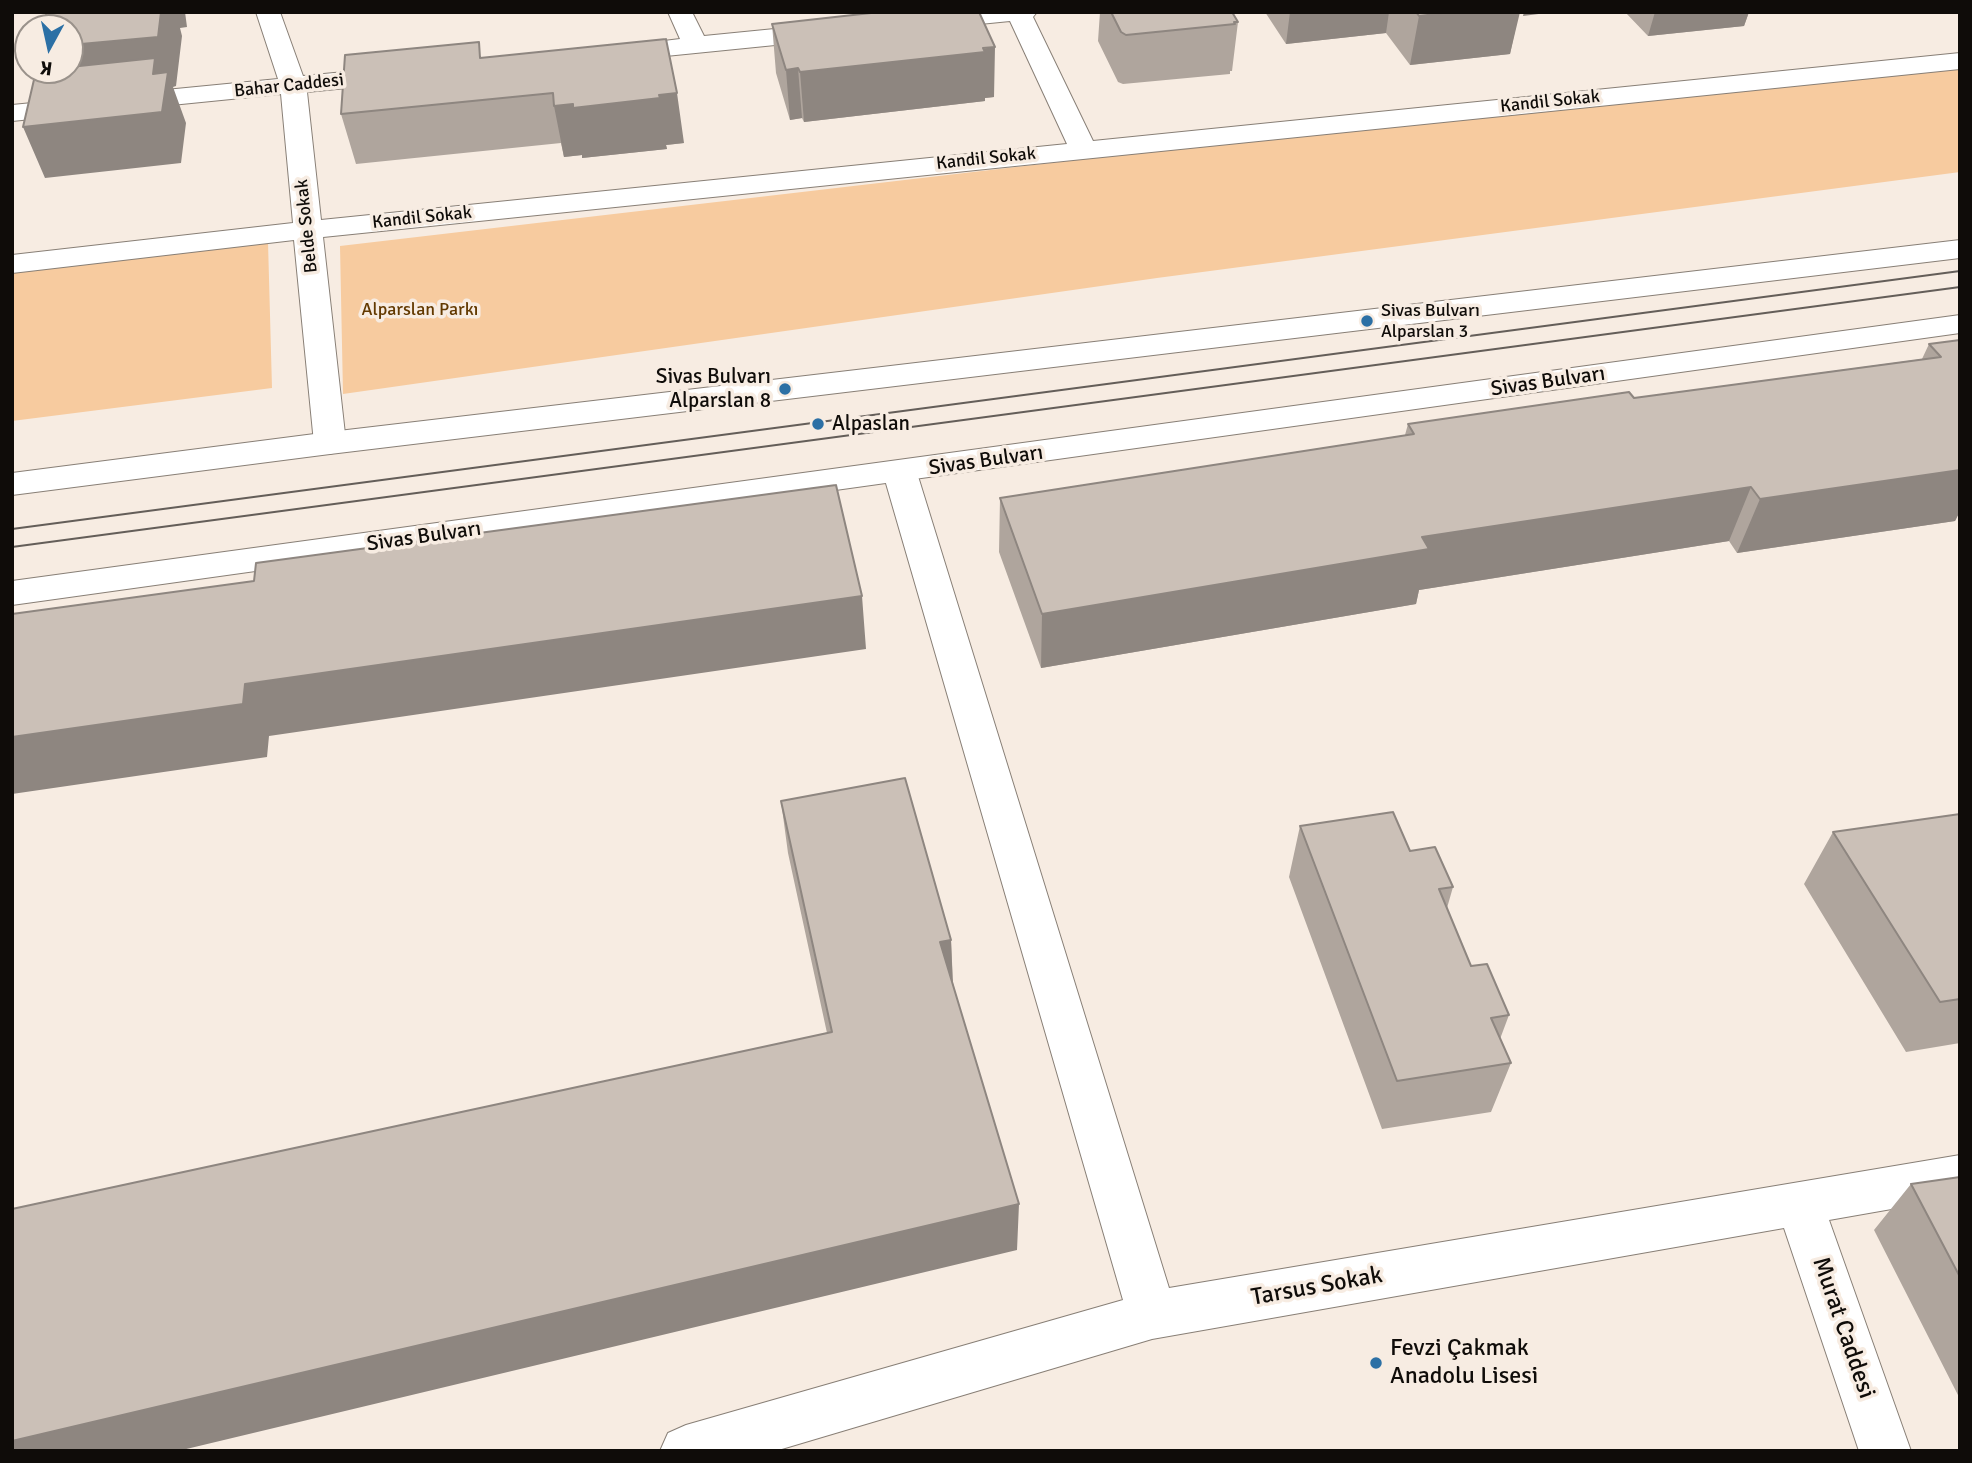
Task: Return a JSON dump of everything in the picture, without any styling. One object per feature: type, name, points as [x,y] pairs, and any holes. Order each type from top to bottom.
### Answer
[{"type":"main road","name":"Belde Sokak","points":[[268,12],[293,85],[330,443]]},
{"type":"main road","points":[[680,12],[696,45]]},
{"type":"main road","points":[[911,24],[949,16],[1025,12]]},
{"type":"main road","points":[[1019,13],[1083,149]]},
{"type":"main road","points":[[584,56],[844,30]]},
{"type":"main road","name":"Kandil Sokak","points":[[12,264],[307,230],[1083,149],[1960,61]]},
{"type":"main road","name":"Bahar Caddesi","points":[[12,113],[418,73]]},
{"type":"main road","points":[[1827,267],[1960,242]]},
{"type":"main road","points":[[12,484],[330,443],[1827,267],[1960,249]]},
{"type":"main road","name":"Sivas Bulvarı","points":[[12,593],[900,473],[1958,325]]},
{"type":"main road","points":[[900,473],[1152,1315]]},
{"type":"main road","name":"Tarsus Sokak","points":[[686,1451],[1152,1315],[1960,1176]]},
{"type":"main road","name":"Murat Caddesi","points":[[1800,1205],[1885,1451]]},
{"type":"green space","name":"Alparslan Parkı","points":[[1960,63],[1960,172],[1157,278],[343,394],[340,246],[1478,113]]},
{"type":"green space","points":[[268,242],[272,388],[12,421],[12,272]]},
{"type":"building","points":[[161,12],[158,37],[84,44],[84,14],[46,14]]},
{"type":"building","points":[[880,12],[979,12],[995,47],[983,48],[985,52],[800,72],[798,68],[786,70],[772,24]]},
{"type":"building","points":[[1111,12],[1232,12],[1238,22],[1126,35],[1121,32]]},
{"type":"building","points":[[1416,12],[1453,12],[1419,16]]},
{"type":"building","points":[[666,39],[677,93],[659,95],[660,98],[573,108],[573,104],[554,106],[553,93],[341,114],[345,55],[479,42],[480,58]]},
{"type":"building","points":[[155,58],[153,74],[168,72],[162,112],[23,127],[33,84],[84,84],[84,66]]},
{"type":"building","points":[[1960,340],[1960,470],[1760,499],[1751,487],[1422,537],[1429,549],[1042,614],[1000,498],[1414,434],[1408,424],[1629,392],[1634,398],[1941,357],[1929,344]]},
{"type":"building","points":[[836,485],[862,596],[245,684],[243,704],[12,737],[12,614],[254,581],[256,563]]},
{"type":"building","points":[[905,778],[951,940],[940,942],[1019,1204],[12,1441],[12,1209],[832,1032],[781,801]]},
{"type":"building","points":[[1393,812],[1410,851],[1435,847],[1453,887],[1439,889],[1471,966],[1487,964],[1509,1015],[1491,1018],[1511,1063],[1397,1081],[1300,826]]},
{"type":"building","points":[[1960,814],[1960,999],[1940,1002],[1833,832]]},
{"type":"building","points":[[1960,1177],[1960,1277],[1911,1184]]},
{"type":"tram line","points":[[12,529],[1960,271]]},
{"type":"tram line","points":[[12,547],[1960,287]]},
{"type":"place","name":"Sivas Bulvarı Alparslan 3","points":[[1367,321]]},
{"type":"place","name":"Sivas Bulvarı Alparslan 8","points":[[785,389]]},
{"type":"place","name":"Alpaslan","points":[[818,424]]},
{"type":"place","name":"Fevzi Çakmak Anadolu Lisesi","points":[[1376,1363]]}]
